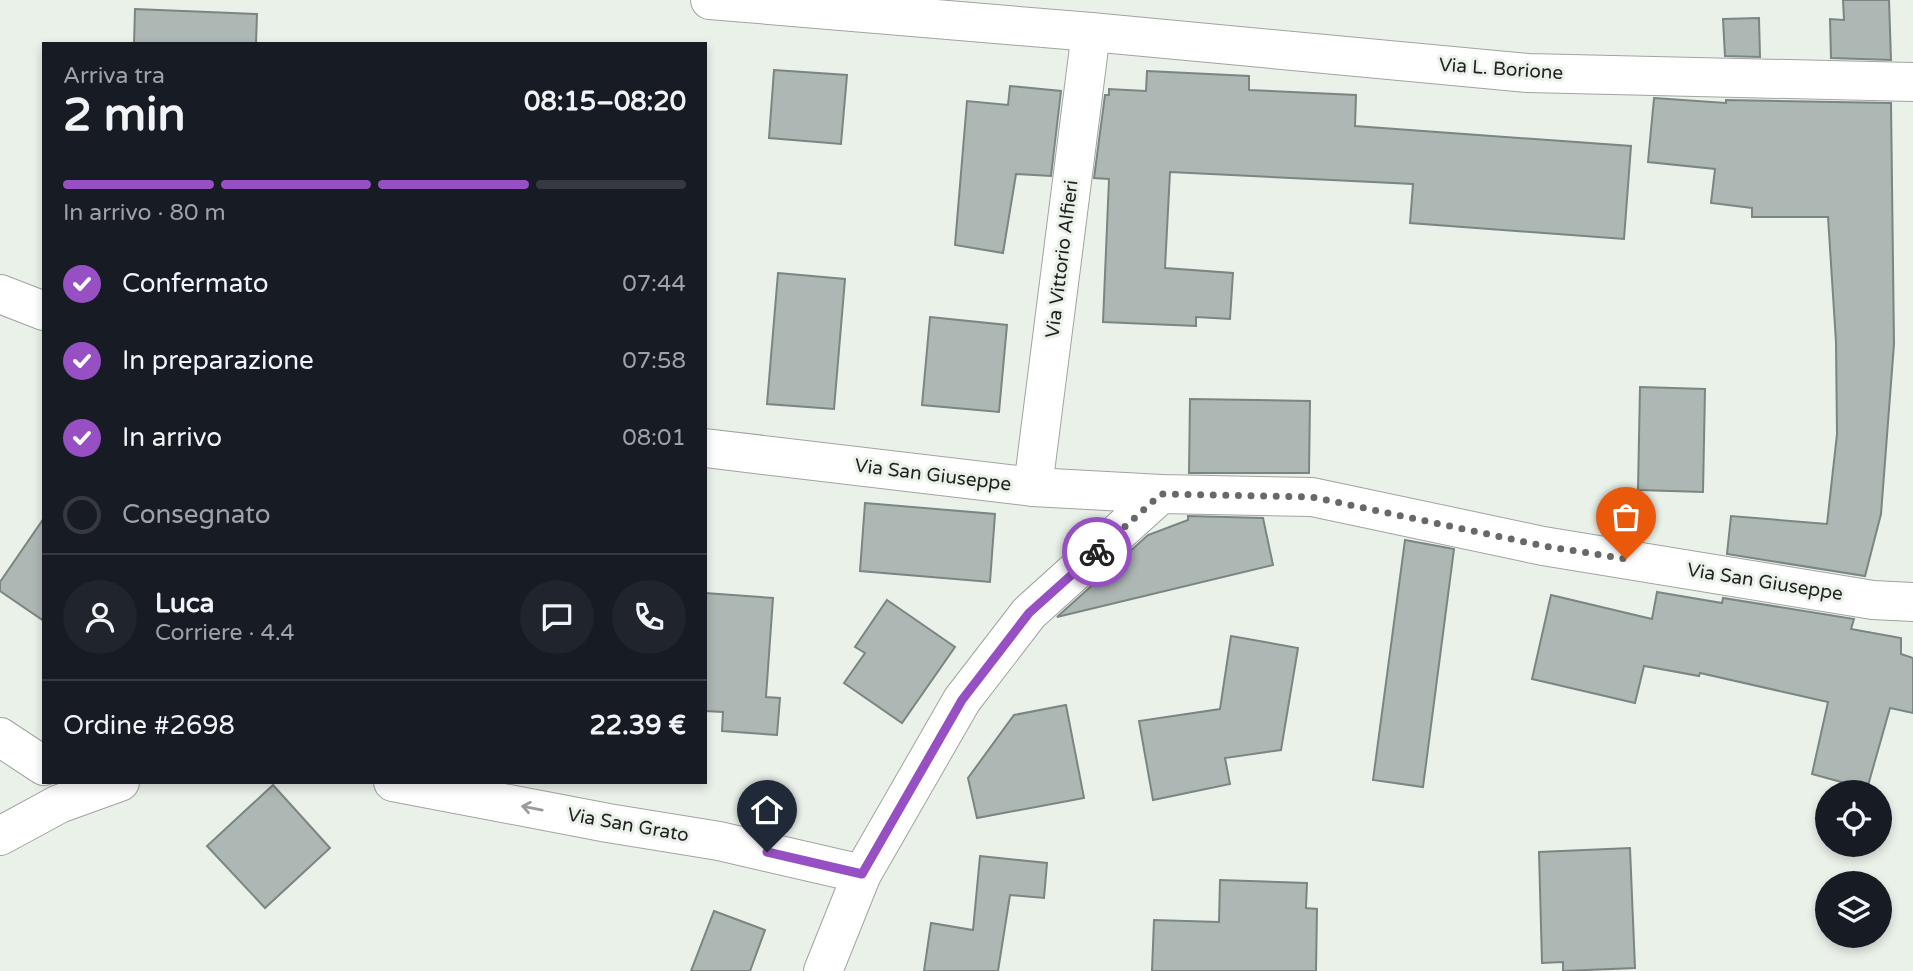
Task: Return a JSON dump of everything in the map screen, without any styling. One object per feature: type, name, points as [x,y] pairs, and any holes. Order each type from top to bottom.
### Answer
[{"type":"street","name":"Via L. Borione","points":[[710,0],[1528,73],[1913,82]]},
{"type":"street","name":"Via Vittorio Alfieri","points":[[1033,487],[1091,32]]},
{"type":"street","points":[[0,294],[42,310]]},
{"type":"street","name":"Via San Giuseppe","points":[[707,448],[1033,487],[1161,494],[1312,497],[1544,546],[1873,600],[1913,602]]},
{"type":"street","points":[[823,971],[862,874],[962,700],[1029,613],[1161,494]]},
{"type":"street","points":[[0,737],[42,765]]},
{"type":"street","name":"Via San Grato","points":[[404,784],[719,841],[862,874]]},
{"type":"street","points":[[0,836],[91,786]]},
{"type":"building","points":[[1843,0],[1889,0],[1891,60],[1831,58],[1830,19],[1844,20]]},
{"type":"building","points":[[135,9],[257,14],[256,42],[134,42]]},
{"type":"building","points":[[1759,18],[1760,57],[1725,56],[1723,19]]},
{"type":"building","points":[[774,70],[847,75],[841,144],[769,138]]},
{"type":"building","points":[[1147,71],[1249,76],[1249,90],[1356,95],[1355,126],[1631,146],[1624,239],[1410,223],[1413,184],[1170,172],[1165,268],[1233,273],[1230,319],[1196,317],[1196,326],[1103,322],[1109,179],[1094,178],[1105,95],[1109,95],[1109,89],[1146,91]]},
{"type":"building","points":[[1010,86],[1061,91],[1051,176],[1016,174],[1003,253],[955,245],[967,101],[1008,105]]},
{"type":"building","points":[[1654,98],[1726,103],[1726,100],[1891,103],[1894,344],[1881,514],[1865,576],[1727,554],[1731,516],[1827,524],[1837,434],[1836,342],[1828,217],[1752,217],[1752,208],[1711,203],[1715,169],[1648,162]]},
{"type":"building","points":[[778,273],[845,279],[834,409],[767,404]]},
{"type":"building","points":[[930,317],[1007,325],[999,412],[922,405]]},
{"type":"building","points":[[1640,387],[1705,389],[1703,492],[1638,490]]},
{"type":"building","points":[[1190,399],[1310,401],[1309,473],[1189,473]]},
{"type":"building","points":[[865,503],[995,514],[990,582],[860,571]]},
{"type":"building","points":[[1188,516],[1263,518],[1273,565],[1057,617],[1148,535],[1188,520]]},
{"type":"building","points":[[42,521],[42,620],[0,591],[0,582]]},
{"type":"building","points":[[1405,540],[1454,549],[1423,787],[1373,780]]},
{"type":"building","points":[[1657,592],[1722,603],[1723,598],[1854,619],[1851,629],[1901,638],[1901,654],[1913,658],[1913,713],[1890,708],[1870,780],[1834,780],[1812,774],[1828,702],[1700,673],[1699,676],[1644,666],[1635,703],[1532,679],[1551,595],[1652,619]]},
{"type":"building","points":[[707,593],[773,598],[766,697],[780,698],[777,735],[722,731],[723,712],[707,711]]},
{"type":"building","points":[[887,600],[955,647],[902,723],[844,683],[865,653],[855,647]]},
{"type":"building","points":[[1231,636],[1298,648],[1281,750],[1225,758],[1230,784],[1153,800],[1139,721],[1220,709]]},
{"type":"building","points":[[1066,705],[1084,798],[977,818],[968,778],[1014,715]]},
{"type":"building","points":[[273,785],[330,848],[265,908],[207,846]]},
{"type":"building","points":[[1630,848],[1635,968],[1563,971],[1563,962],[1542,963],[1539,852]]},
{"type":"building","points":[[980,856],[1047,863],[1044,898],[1010,895],[998,971],[924,971],[931,923],[973,930]]},
{"type":"building","points":[[1220,880],[1307,883],[1306,908],[1317,909],[1316,971],[1152,971],[1154,920],[1219,922]]},
{"type":"building","points":[[714,911],[765,930],[750,971],[691,971]]},
{"type":"way so far","points":[[1097,552],[1161,494],[1312,497],[1544,546],[1626,559]]},
{"type":"route","points":[[767,852],[862,874],[962,700],[1029,613],[1097,552]]}]
